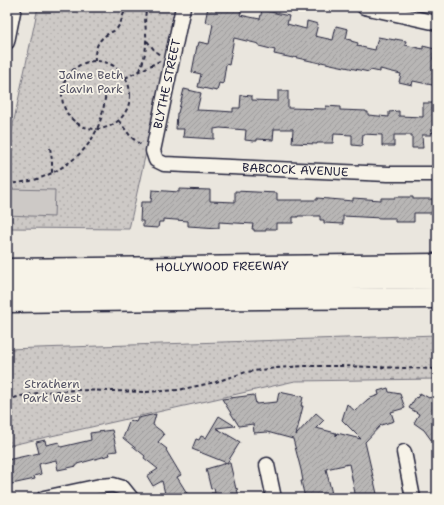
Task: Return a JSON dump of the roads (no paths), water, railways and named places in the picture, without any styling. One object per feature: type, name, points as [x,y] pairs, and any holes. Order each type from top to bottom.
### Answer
[{"type":"highway","name":"HOLLYWOOD FREEWAY","points":[[7,268],[437,264]]},
{"type":"highway","points":[[7,283],[437,278]]},
{"type":"highway","points":[[7,292],[239,289],[261,299]]},
{"type":"highway","points":[[7,302],[437,298]]},
{"type":"street","points":[[7,42],[14,7]]},
{"type":"street","name":"BLYTHE STREET","points":[[154,156],[183,7]]},
{"type":"street","points":[[364,7],[437,23]]},
{"type":"street","name":"BABCOCK AVENUE","points":[[154,156],[164,164],[388,174],[437,174]]},
{"type":"street","points":[[404,452],[413,498]]},
{"type":"street","points":[[267,465],[274,498]]},
{"type":"street","points":[[44,498],[100,486],[113,485],[123,488],[131,498]]},
{"type":"park label","name":"Jaime Beth Slavin Park","points":[[91,82]]},
{"type":"park label","name":"Strathern Park West","points":[[52,391]]}]
